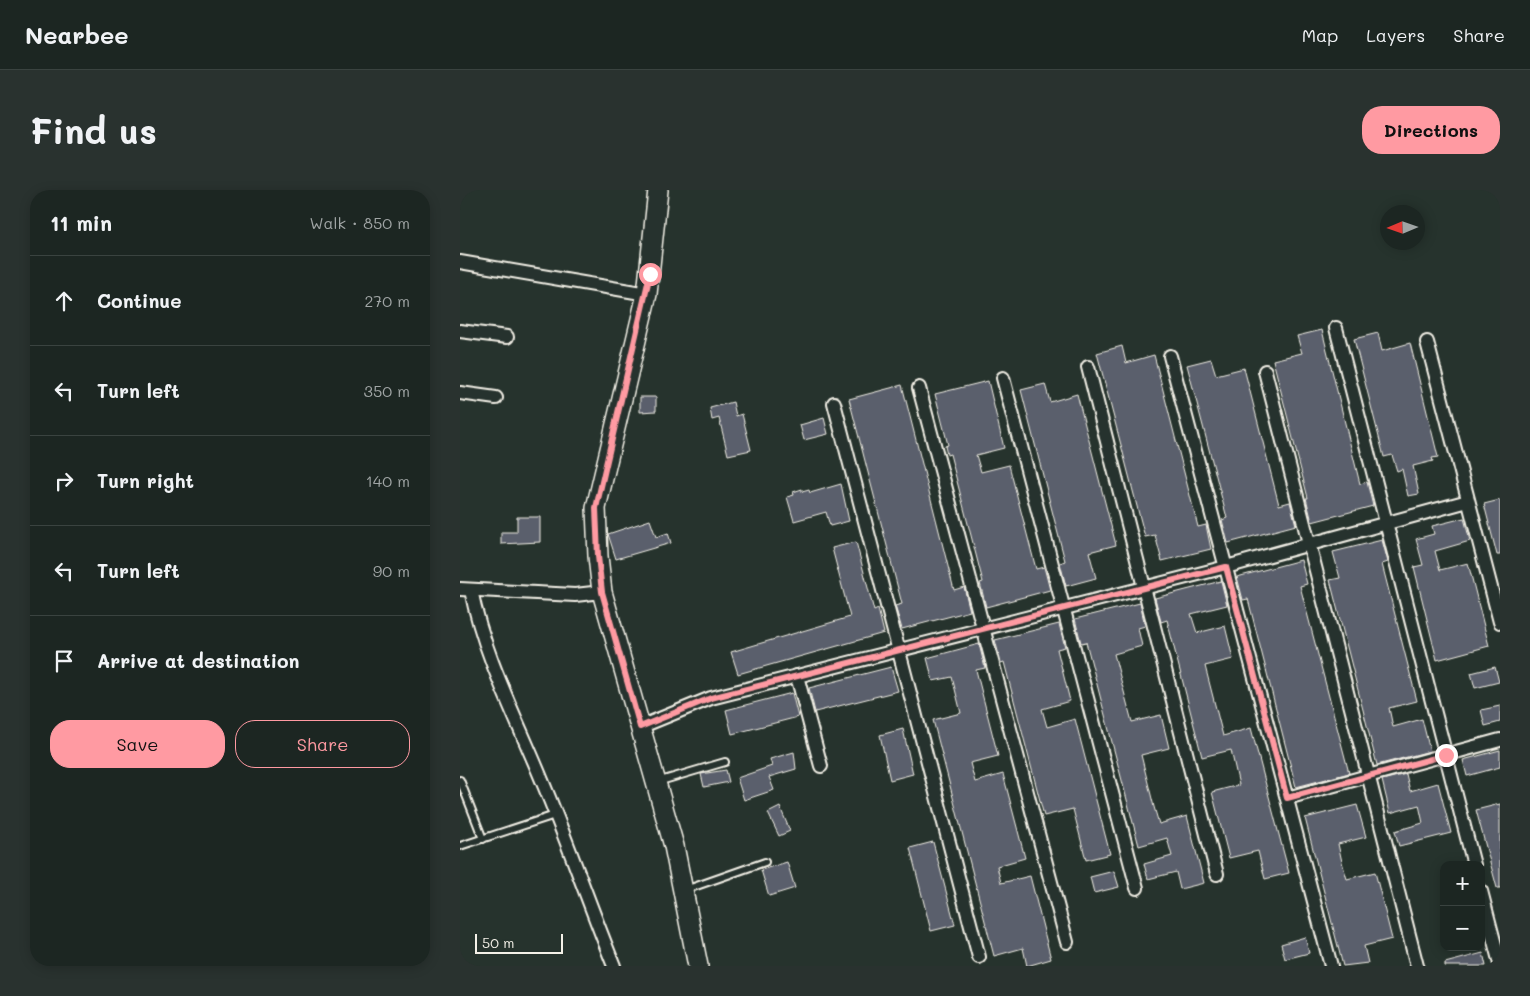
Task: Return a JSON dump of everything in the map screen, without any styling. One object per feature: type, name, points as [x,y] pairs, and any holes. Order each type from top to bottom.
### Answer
[{"type":"main road","points":[[658,190],[647,294],[596,508],[598,556],[602,592],[656,782],[683,891],[698,966]]},
{"type":"street","points":[[460,262],[647,294]]},
{"type":"street","points":[[1336,328],[1473,861]]},
{"type":"street","points":[[460,331],[507,337]]},
{"type":"street","points":[[1427,342],[1500,622]]},
{"type":"street","points":[[1170,356],[1331,966]]},
{"type":"street","points":[[1088,367],[1217,874]]},
{"type":"street","points":[[1264,371],[1417,966]]},
{"type":"street","points":[[1004,378],[1137,888]]},
{"type":"street","points":[[919,388],[1067,942]]},
{"type":"street","points":[[460,393],[496,398]]},
{"type":"street","points":[[834,404],[979,957]]},
{"type":"street","points":[[640,727],[711,698],[1226,567],[1468,502]]},
{"type":"street","points":[[602,592],[575,595],[466,590],[506,698],[542,780],[614,966]]},
{"type":"street","points":[[797,676],[821,766]]},
{"type":"street","points":[[1287,798],[1500,740]]},
{"type":"street","points":[[1485,906],[1500,964]]},
{"type":"lane","points":[[656,782],[725,762]]},
{"type":"lane","points":[[460,780],[483,839]]},
{"type":"lane","points":[[460,846],[555,815]]},
{"type":"lane","points":[[683,891],[765,862]]},
{"type":"building","points":[[1322,330],[1360,484],[1367,482],[1373,506],[1312,522],[1306,498],[1308,498],[1273,360],[1302,353],[1297,336]]},
{"type":"building","points":[[1378,333],[1382,351],[1410,343],[1438,457],[1432,458],[1433,461],[1413,466],[1419,494],[1408,496],[1402,469],[1397,471],[1392,455],[1384,457],[1354,339]]},
{"type":"building","points":[[1122,346],[1126,363],[1154,355],[1198,527],[1206,525],[1211,549],[1162,561],[1155,535],[1145,537],[1097,353]]},
{"type":"building","points":[[1211,359],[1216,375],[1244,368],[1279,505],[1290,502],[1296,525],[1228,543],[1222,520],[1227,518],[1187,365]]},
{"type":"building","points":[[988,381],[1004,448],[976,455],[981,472],[1009,465],[1036,569],[1044,567],[1050,590],[986,607],[980,583],[983,582],[950,454],[947,455],[945,446],[948,445],[935,394]]},
{"type":"building","points":[[1045,384],[1050,402],[1077,394],[1116,545],[1089,552],[1096,578],[1066,586],[1060,563],[1065,561],[1021,390]]},
{"type":"building","points":[[902,385],[954,590],[964,587],[970,611],[902,629],[895,606],[902,604],[849,399]]},
{"type":"building","points":[[640,397],[656,397],[656,411],[640,412]]},
{"type":"building","points":[[733,402],[736,416],[742,414],[751,450],[728,455],[719,418],[712,420],[710,408]]},
{"type":"building","points":[[824,418],[828,434],[804,440],[800,425]]},
{"type":"building","points":[[841,484],[849,521],[830,526],[826,512],[794,521],[787,497],[794,495],[793,492],[802,489],[802,492],[809,490],[810,493]]},
{"type":"building","points":[[1500,500],[1500,555],[1497,555],[1484,504]]},
{"type":"building","points":[[517,517],[540,517],[540,542],[501,544],[501,532],[517,532]]},
{"type":"building","points":[[1464,518],[1470,541],[1435,551],[1440,570],[1468,563],[1489,646],[1437,660],[1414,567],[1423,565],[1416,539],[1434,534],[1432,526]]},
{"type":"building","points":[[650,520],[656,537],[668,533],[671,543],[616,559],[608,534]]},
{"type":"building","points":[[1382,540],[1388,562],[1382,564],[1417,701],[1389,708],[1393,727],[1422,719],[1430,751],[1377,765],[1330,580],[1340,578],[1333,552]]},
{"type":"building","points":[[856,542],[874,611],[878,609],[884,633],[738,674],[731,652],[850,617],[832,548]]},
{"type":"building","points":[[1301,560],[1307,584],[1300,586],[1349,773],[1296,787],[1248,599],[1243,600],[1237,577]]},
{"type":"building","points":[[1221,581],[1227,605],[1191,614],[1197,633],[1225,626],[1233,659],[1205,666],[1223,736],[1251,728],[1289,873],[1265,879],[1258,851],[1229,858],[1212,792],[1239,785],[1231,750],[1202,757],[1167,620],[1161,622],[1155,598]]},
{"type":"building","points":[[1140,603],[1145,626],[1138,628],[1142,646],[1114,654],[1132,722],[1161,715],[1169,748],[1141,755],[1154,807],[1159,824],[1187,816],[1204,883],[1180,889],[1176,872],[1148,879],[1144,864],[1172,856],[1167,838],[1139,846],[1086,642],[1081,643],[1075,619]]},
{"type":"building","points":[[1059,624],[1065,647],[1057,649],[1070,701],[1042,709],[1047,727],[1075,719],[1110,854],[1086,860],[1073,809],[1044,816],[1004,662],[1001,663],[995,640]]},
{"type":"building","points":[[979,644],[985,668],[976,670],[998,756],[970,763],[975,782],[1003,774],[1025,858],[997,866],[1001,883],[1030,876],[1051,959],[1027,966],[1023,948],[994,956],[933,720],[961,713],[952,677],[933,681],[927,658]]},
{"type":"building","points":[[891,667],[898,691],[815,712],[809,688]]},
{"type":"building","points":[[1495,667],[1499,682],[1475,688],[1471,673]]},
{"type":"building","points":[[792,693],[798,717],[732,734],[726,710]]},
{"type":"building","points":[[1500,706],[1500,722],[1485,726],[1481,710]]},
{"type":"building","points":[[903,729],[913,774],[890,780],[880,735]]},
{"type":"building","points":[[1500,750],[1500,767],[1467,776],[1463,760]]},
{"type":"building","points":[[794,752],[796,769],[769,777],[774,790],[744,800],[737,778],[772,766],[770,759]]},
{"type":"building","points":[[726,770],[729,782],[704,787],[701,774]]},
{"type":"building","points":[[1406,774],[1410,791],[1438,783],[1451,833],[1399,846],[1395,831],[1423,823],[1419,805],[1390,813],[1382,780]]},
{"type":"building","points":[[1500,804],[1500,888],[1497,888],[1476,810]]},
{"type":"building","points":[[1357,805],[1366,837],[1338,844],[1342,862],[1347,879],[1375,872],[1392,939],[1364,946],[1368,963],[1343,966],[1305,818]]},
{"type":"building","points":[[780,807],[790,831],[779,836],[768,813]]},
{"type":"building","points":[[933,842],[955,925],[931,931],[910,848]]},
{"type":"building","points":[[787,862],[795,888],[769,896],[761,870]]},
{"type":"building","points":[[1114,871],[1119,887],[1094,893],[1090,877]]},
{"type":"building","points":[[1305,937],[1309,953],[1285,959],[1281,944]]},
{"type":"building","points":[[1483,953],[1486,966],[1445,966],[1445,963]]},
{"type":"route","points":[[650,274],[647,294],[612,434],[596,508],[602,592],[640,727],[711,698],[1226,567],[1287,798],[1446,755]]}]
